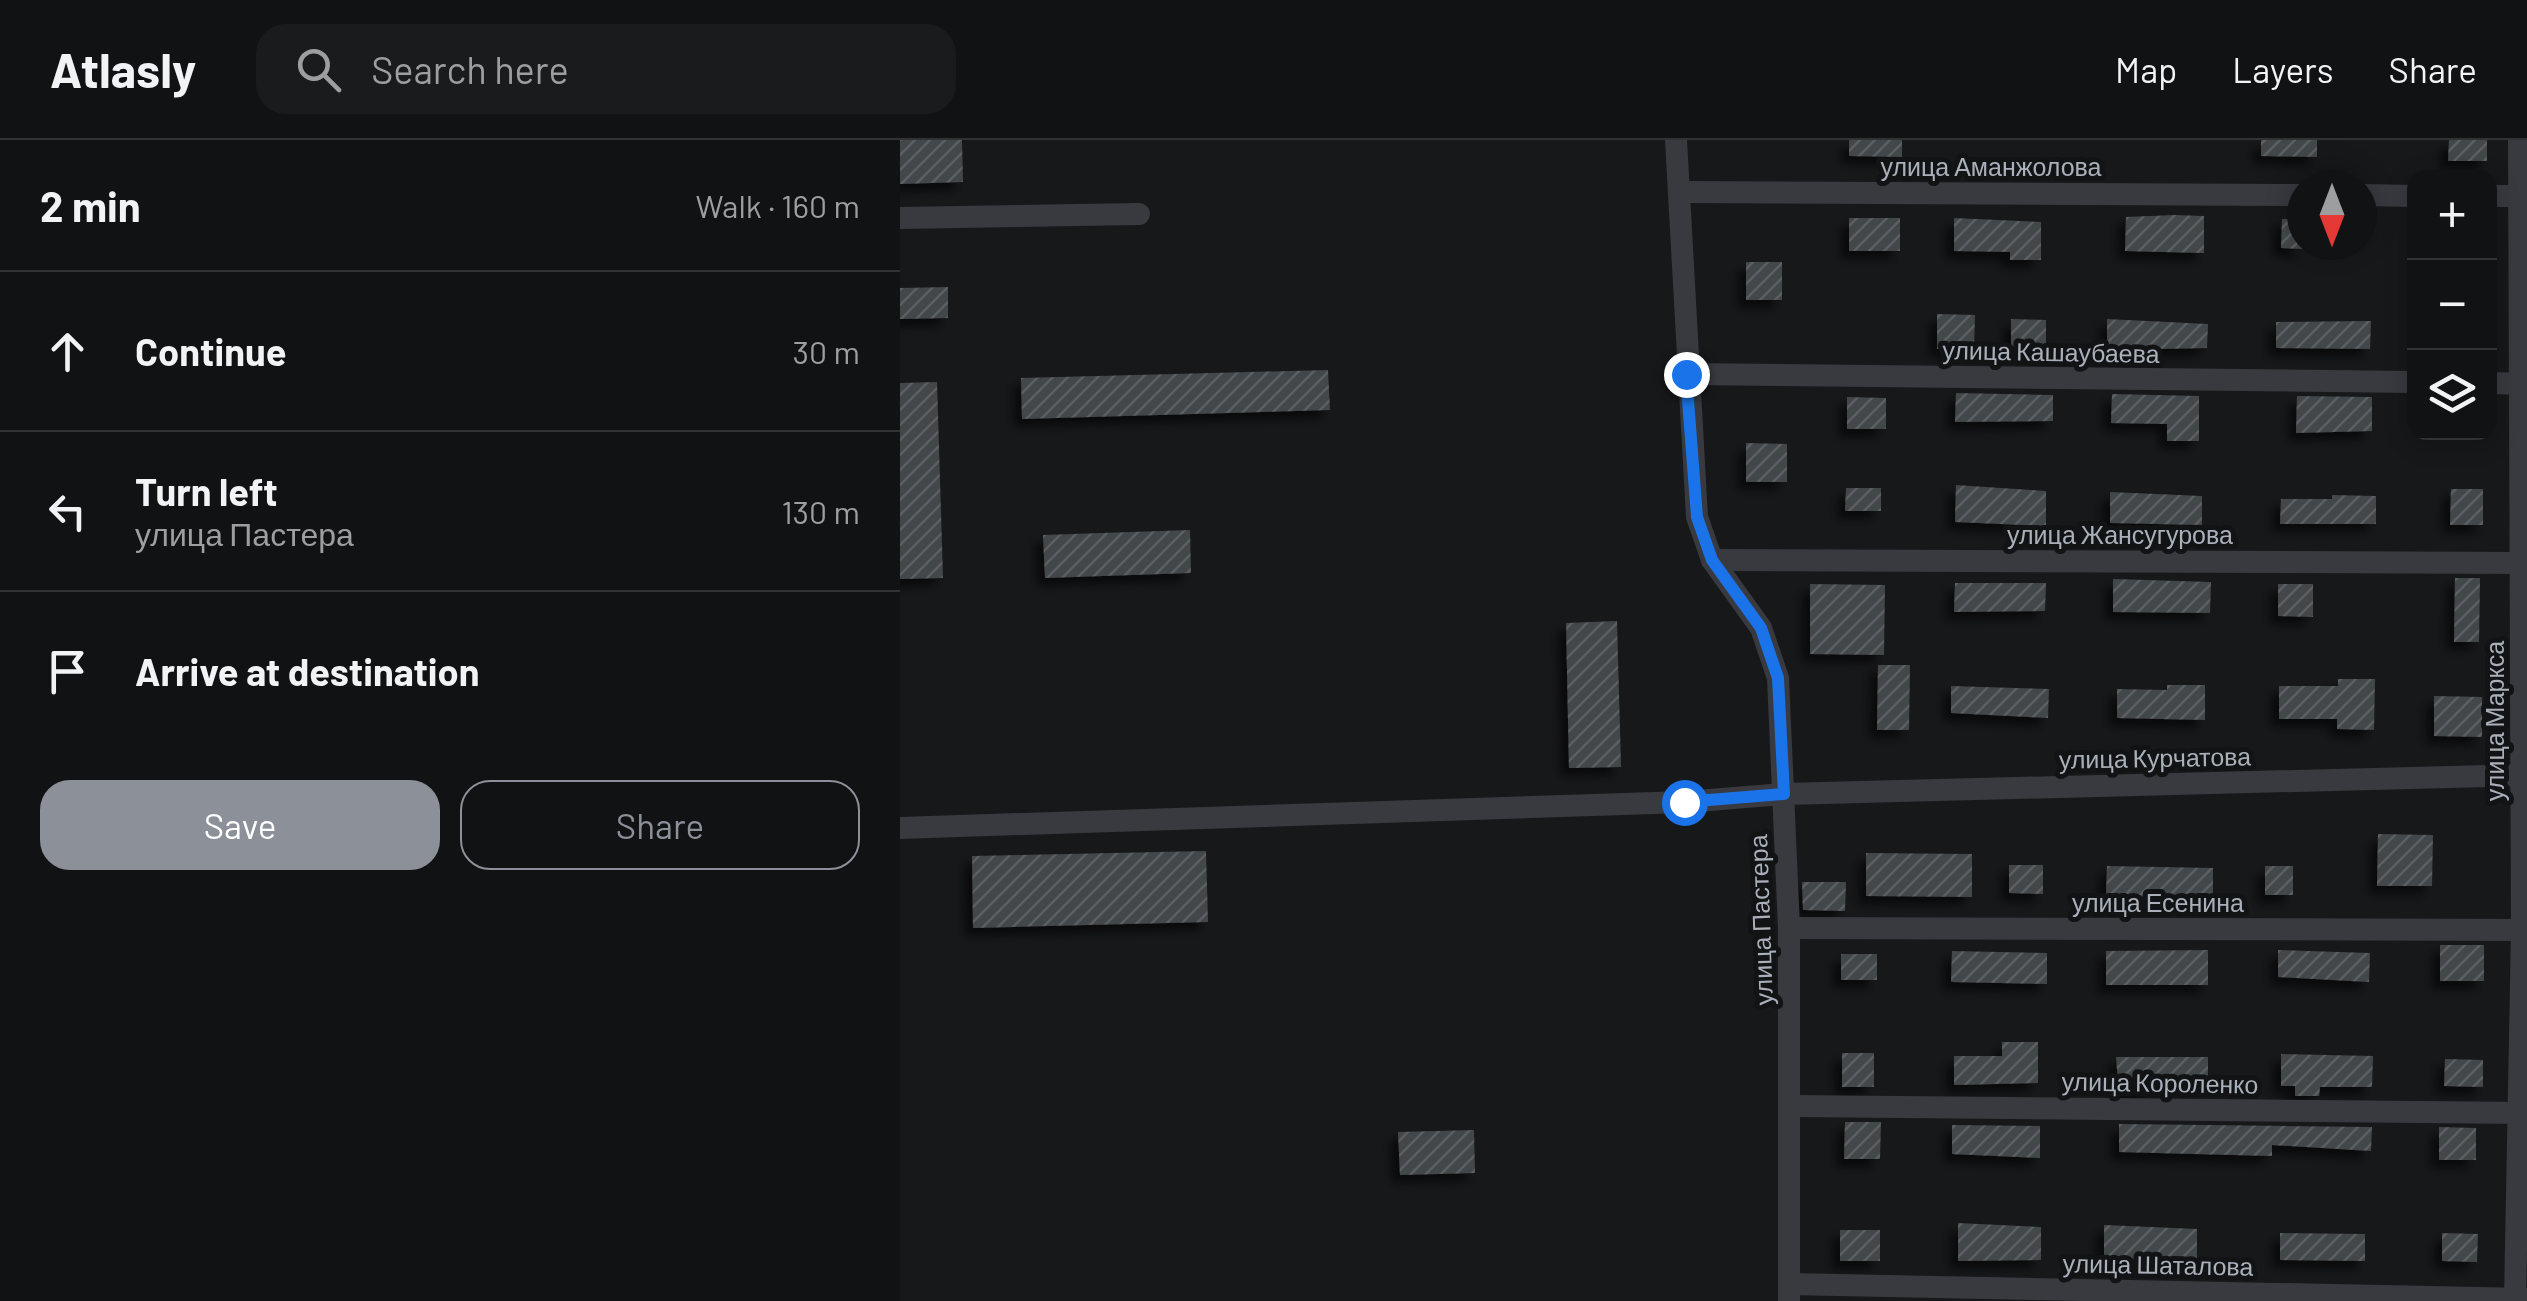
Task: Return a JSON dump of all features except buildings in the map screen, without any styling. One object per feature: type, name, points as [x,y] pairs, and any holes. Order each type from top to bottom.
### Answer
[{"type":"street","name":"улица Пастера","points":[[1676,140],[1686,374],[1697,517],[1712,560],[1761,628],[1778,678],[1789,928],[1789,1292]]},
{"type":"street","name":"улица Маркса","points":[[2519,1300],[2525,930],[2524,196],[2520,140]]},
{"type":"street","name":"улица Аманжолова","points":[[1680,192],[2287,195]]},
{"type":"street","points":[[2377,195],[2407,196]]},
{"type":"street","points":[[2497,196],[2524,196]]},
{"type":"street","points":[[900,218],[1139,214]]},
{"type":"street","name":"улица Кашаубаева","points":[[1686,374],[2407,382]]},
{"type":"street","points":[[2497,383],[2523,384]]},
{"type":"street","name":"улица Жансугурова","points":[[1712,560],[2524,563]]},
{"type":"street","name":"улица Курчатова","points":[[900,828],[1665,803],[1784,794],[2524,775]]},
{"type":"street","name":"улица Есенина","points":[[1789,928],[2525,930]]},
{"type":"street","name":"улица Короленко","points":[[1792,1106],[2523,1113]]},
{"type":"street","name":"улица Шаталова","points":[[1789,1292],[2519,1300]]},
{"type":"route","points":[[1684,802],[1784,794],[1778,678],[1761,628],[1712,560],[1697,517],[1686,374]]}]
